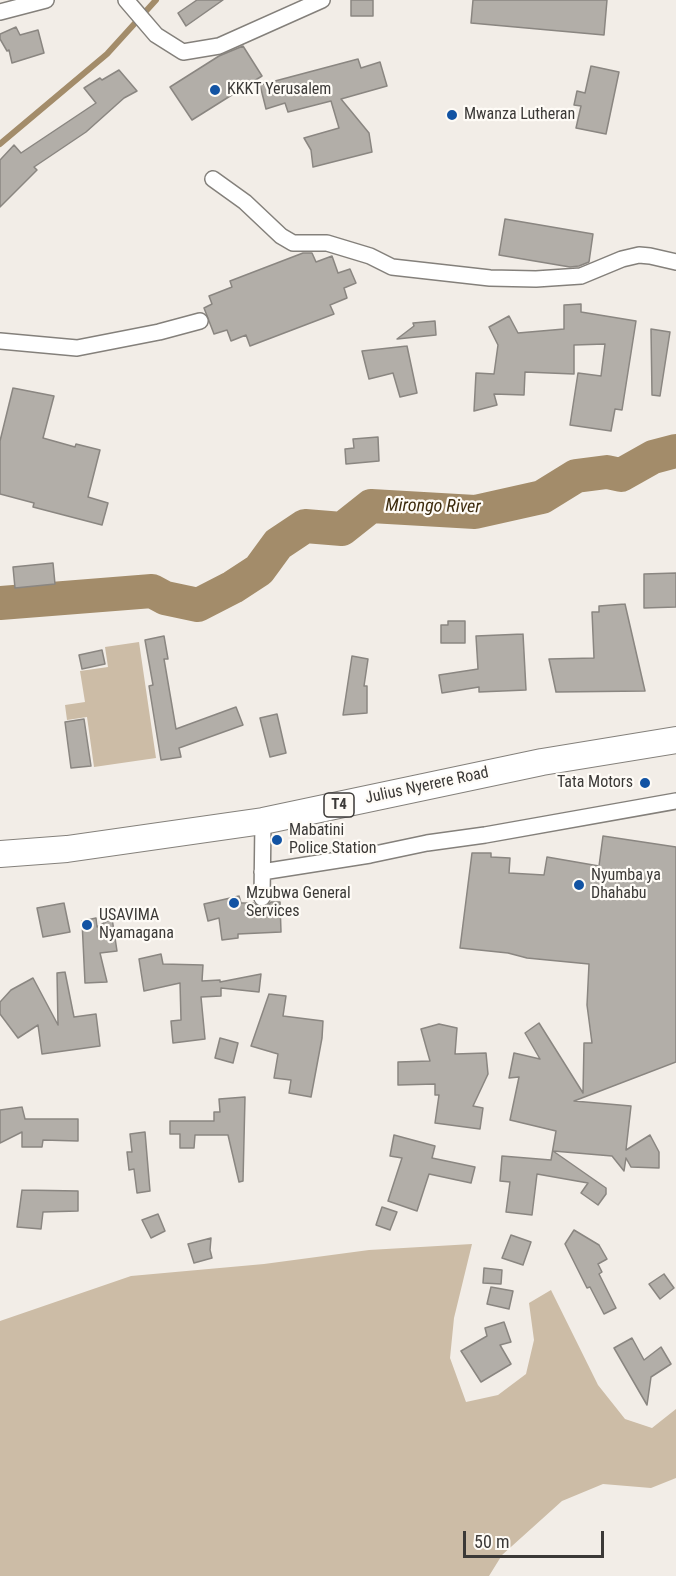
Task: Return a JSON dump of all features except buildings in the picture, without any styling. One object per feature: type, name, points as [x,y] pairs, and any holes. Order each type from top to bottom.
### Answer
[{"type":"highway","name":"Julius Nyerere Road","points":[[0,854],[67,849],[263,821],[542,762],[676,740]]},
{"type":"street","points":[[0,12],[46,0]]},
{"type":"street","points":[[126,0],[156,35],[183,52],[219,46],[322,0]]},
{"type":"street","points":[[213,179],[245,202],[282,236],[293,243],[327,243],[370,256],[392,267],[490,278],[536,279],[581,276],[622,259],[639,255],[676,262]]},
{"type":"street","points":[[0,341],[76,348],[148,335],[200,321]]},
{"type":"street","points":[[262,872],[370,855],[427,843],[485,836],[676,801]]},
{"type":"street","points":[[262,898],[263,821]]},
{"type":"shaded area","points":[[139,642],[156,758],[94,767],[87,717],[67,720],[65,705],[85,702],[80,671],[108,667],[105,647]]},
{"type":"shaded area","points":[[472,1244],[454,1318],[450,1358],[466,1402],[498,1395],[526,1374],[534,1340],[529,1303],[551,1290],[598,1385],[625,1419],[652,1428],[676,1409],[676,1478],[651,1488],[603,1484],[562,1501],[502,1555],[489,1576],[0,1576],[0,1321],[131,1276],[264,1264],[369,1250]]},
{"type":"waterway","points":[[0,144],[107,54],[156,0]]},
{"type":"waterway","name":"Mirongo River","points":[[0,603],[152,591],[165,598],[198,605],[233,587],[259,570],[278,544],[305,526],[342,529],[371,506],[475,512],[542,497],[576,476],[607,472],[621,475],[653,457],[676,451]]},
{"type":"place","name":"KKKT Yerusalem","points":[[215,90]]},
{"type":"place","name":"Mwanza Lutheran","points":[[452,115]]},
{"type":"place","name":"Tata Motors","points":[[645,783]]},
{"type":"place","name":"Mabatini Police Station","points":[[277,840]]},
{"type":"place","name":"Nyumba ya Dhahabu","points":[[579,885]]},
{"type":"place","name":"Mzubwa General Services","points":[[234,903]]},
{"type":"place","name":"USAVIMA Nyamagana","points":[[87,925]]}]
